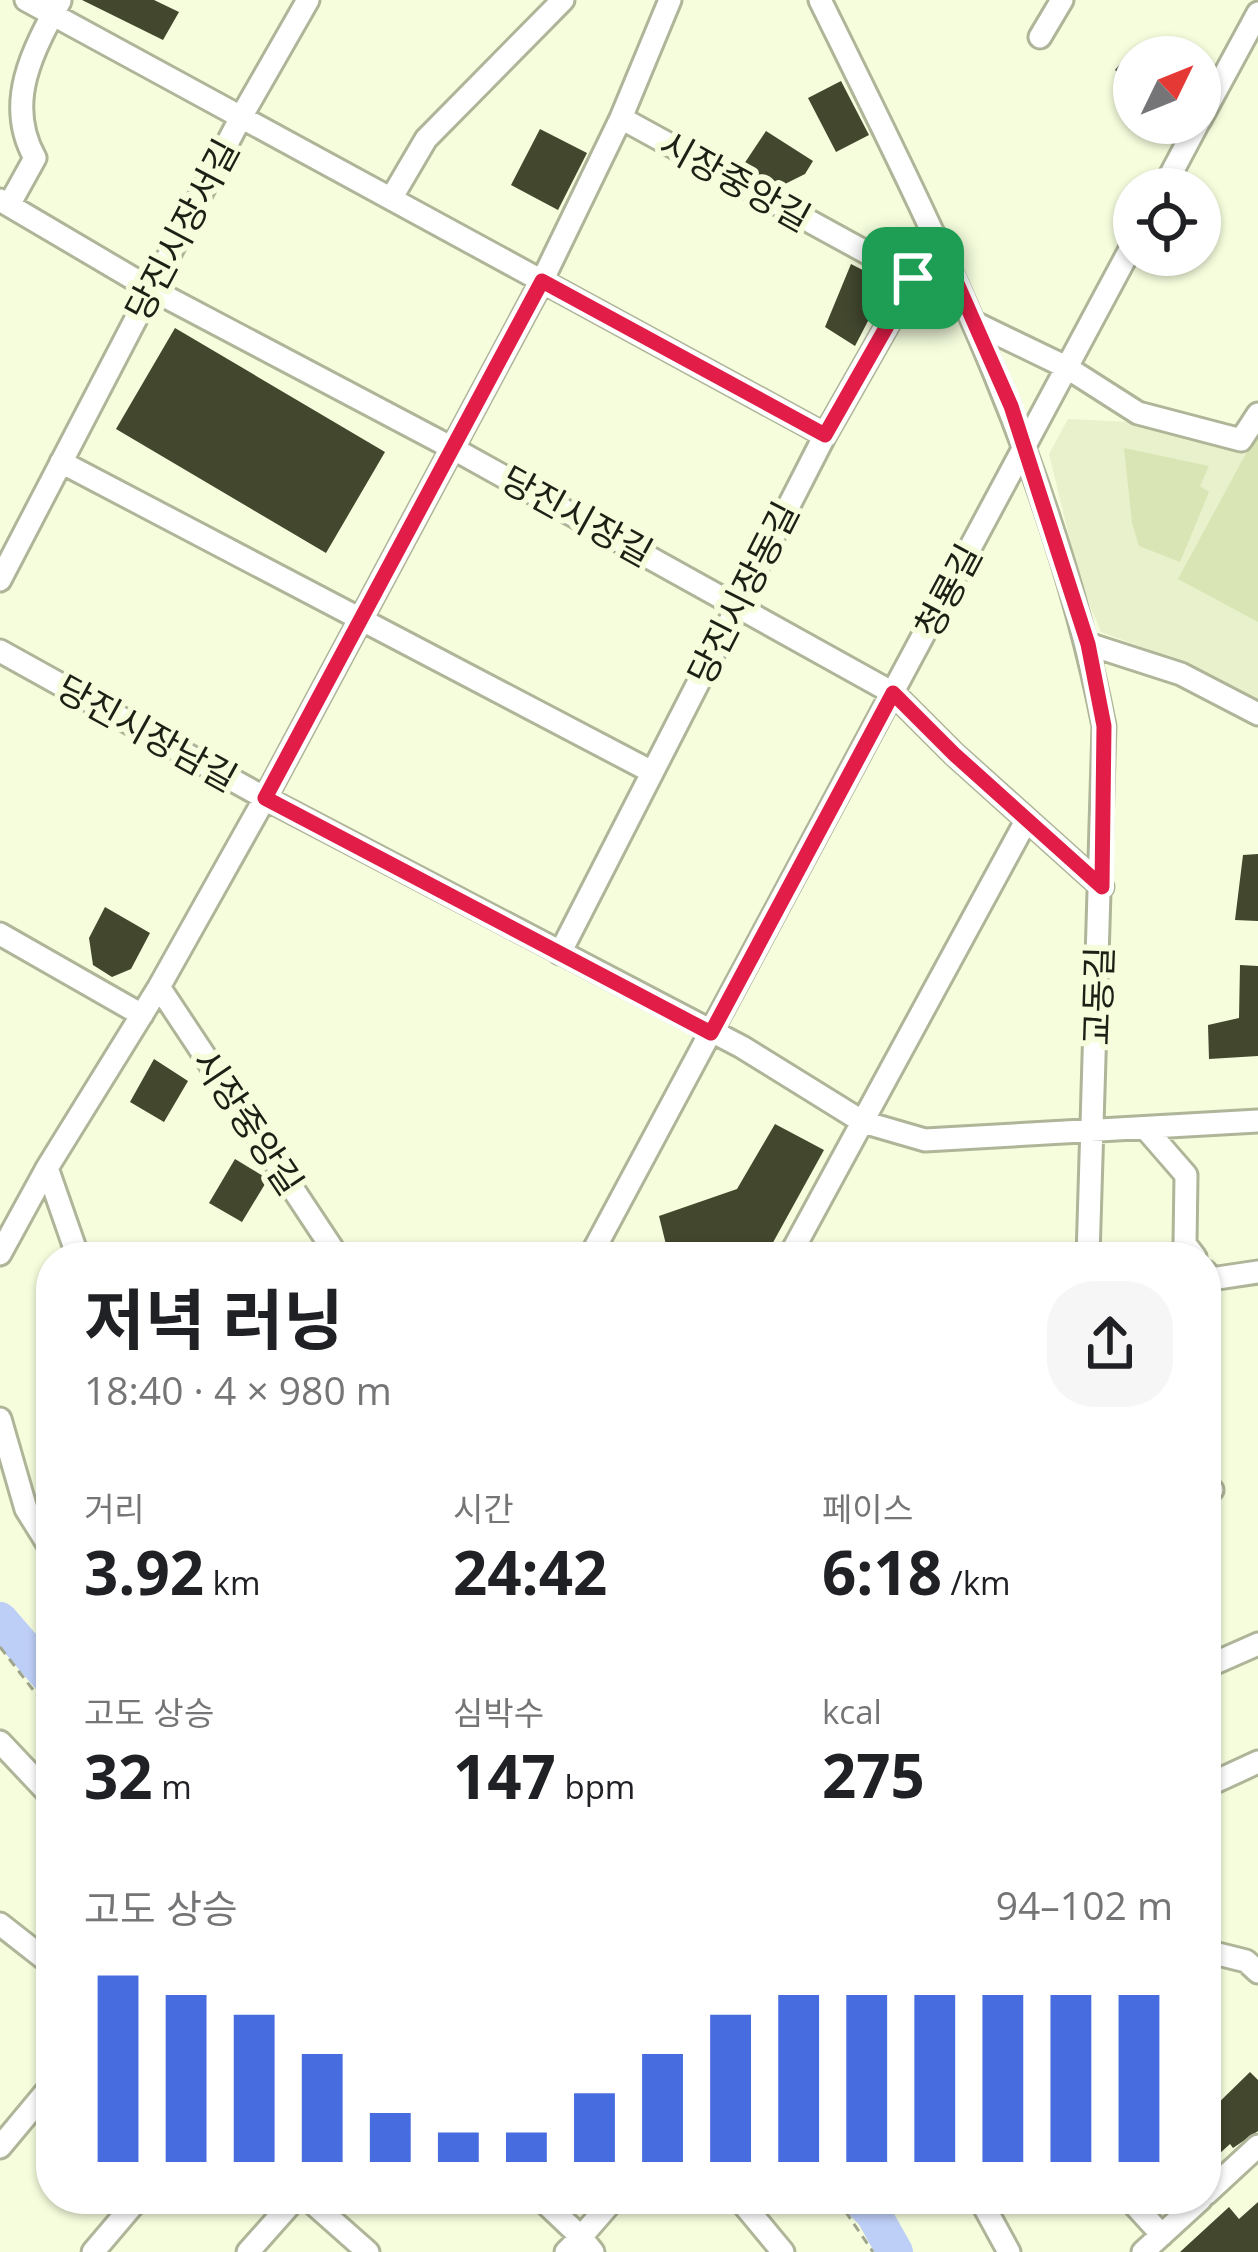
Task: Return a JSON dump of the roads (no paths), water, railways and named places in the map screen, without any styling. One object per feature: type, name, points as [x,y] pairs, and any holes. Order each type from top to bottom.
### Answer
[{"type":"street","points":[[26,0],[57,6],[241,117],[825,435]]},
{"type":"street","name":"당진시장서길","points":[[0,580],[241,117],[308,0]]},
{"type":"street","points":[[392,197],[426,140],[563,0]]},
{"type":"street","name":"시장중앙길","points":[[454,449],[542,281],[670,0]]},
{"type":"street","name":"교동길","points":[[820,0],[977,324],[1025,449],[1088,644],[1104,726],[1089,1242]]},
{"type":"street","points":[[1040,37],[1062,0]]},
{"type":"street","name":"당진시장길","points":[[57,6],[26,65],[22,96],[28,147],[35,158],[5,203],[152,289],[737,603],[893,693],[1102,887]]},
{"type":"street","points":[[1221,81],[1258,13]]},
{"type":"street","name":"시장중앙길","points":[[620,118],[913,278]]},
{"type":"street","name":"당진시장동길","points":[[560,952],[825,435],[937,238]]},
{"type":"street","name":"청룡길","points":[[598,1242],[1116,276]]},
{"type":"street","points":[[977,324],[1066,368],[1138,413],[1174,425],[1241,440],[1258,414]]},
{"type":"street","points":[[0,1254],[47,1168],[159,987],[454,449]]},
{"type":"street","points":[[61,462],[652,772]]},
{"type":"street","points":[[1088,644],[1181,674],[1258,714]]},
{"type":"street","name":"당진시장남길","points":[[0,651],[265,798],[742,1047],[863,1122],[926,1140],[1258,1121]]},
{"type":"street","points":[[797,1242],[1026,820]]},
{"type":"street","points":[[0,934],[142,1015]]},
{"type":"street","name":"시장중앙길","points":[[159,987],[328,1242]]},
{"type":"street","points":[[1146,1129],[1186,1175],[1186,1242]]},
{"type":"street","points":[[47,1168],[73,1242]]},
{"type":"street","points":[[1221,1278],[1258,1272]]},
{"type":"street","points":[[0,1419],[26,1509],[36,1525]]},
{"type":"street","points":[[1221,1660],[1258,1644]]},
{"type":"street","points":[[0,1742],[36,1780]]},
{"type":"street","points":[[1221,1779],[1258,1762]]},
{"type":"street","points":[[0,1924],[36,1952]]},
{"type":"street","points":[[1221,1954],[1254,1961]]},
{"type":"street","points":[[0,2146],[36,2104]]},
{"type":"street","points":[[1221,2180],[1258,2146]]},
{"type":"street","points":[[93,2252],[125,2214]]},
{"type":"street","points":[[248,2252],[282,2214]]},
{"type":"street","points":[[325,2214],[368,2252]]},
{"type":"street","points":[[553,2214],[580,2247],[603,2214]]},
{"type":"street","points":[[751,2214],[783,2252]]},
{"type":"street","points":[[988,2214],[1009,2252]]},
{"type":"street","points":[[1143,2214],[1162,2235]]},
{"type":"street","points":[[1143,2252],[1185,2214]]},
{"type":"waterway","points":[[0,1620],[36,1662]]},
{"type":"waterway","points":[[874,2214],[895,2252]]}]
